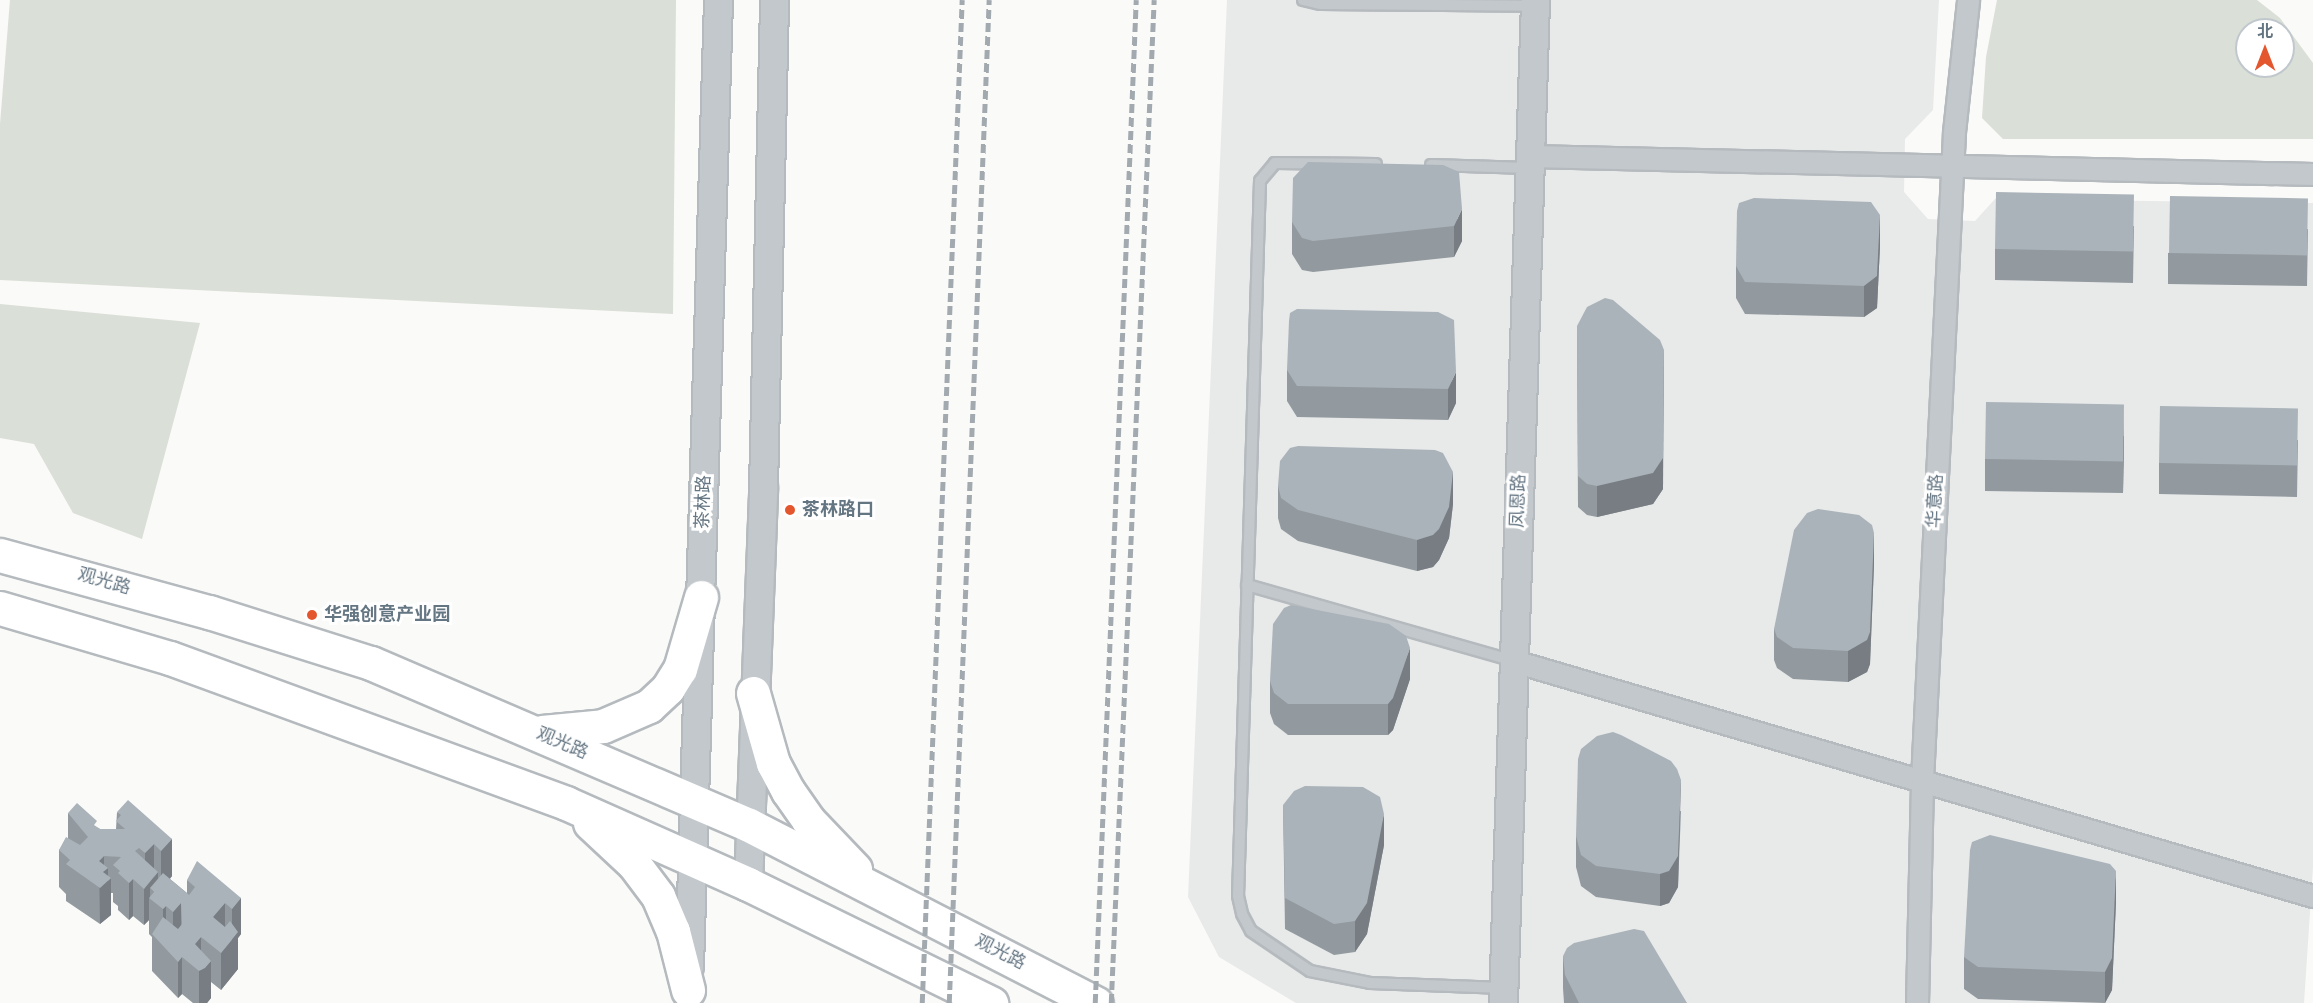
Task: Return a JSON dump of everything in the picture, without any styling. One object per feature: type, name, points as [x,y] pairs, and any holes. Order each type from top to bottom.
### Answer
[{"type":"main road","name":"观光路","points":[[0,555],[209,612],[371,663],[694,799],[1096,1003]]},
{"type":"main road","points":[[534,732],[603,726],[649,706],[668,688],[680,669],[701,597]]},
{"type":"main road","points":[[0,608],[170,658],[566,803],[692,857],[992,1003]]},
{"type":"main road","points":[[753,693],[773,763],[788,792],[829,843],[886,895]]},
{"type":"main road","points":[[566,803],[634,864],[658,896],[673,931],[688,997]]},
{"type":"street","name":"茶林路","points":[[688,997],[718,0]]},
{"type":"street","points":[[748,884],[753,693],[763,488],[774,0]]},
{"type":"street","name":"华意路","points":[[1917,1003],[1922,780],[1957,80],[1968,0]]},
{"type":"street","name":"凤恩路","points":[[1503,995],[1535,3]]},
{"type":"street","points":[[1530,162],[2313,174]]},
{"type":"street","points":[[1514,661],[2313,896]]},
{"type":"lane","points":[[1303,0],[1321,4],[1535,3]]},
{"type":"lane","points":[[1391,164],[1281,162],[1266,170],[1260,181],[1239,896],[1242,914],[1251,931],[1285,957],[1337,979],[1503,995]]},
{"type":"lane","points":[[1414,165],[1530,162]]},
{"type":"lane","points":[[1247,585],[1514,661]]},
{"type":"shaded area","points":[[10,0],[676,0],[673,314],[0,280],[0,124]]},
{"type":"shaded area","points":[[1227,0],[1939,0],[1933,110],[1905,139],[1904,192],[1928,219],[1975,221],[1995,199],[2313,203],[2313,867],[2304,1003],[1296,1003],[1219,957],[1188,897]]},
{"type":"shaded area","points":[[1997,0],[2257,0],[2280,18],[2235,18],[2235,78],[2295,78],[2295,38],[2313,63],[2313,139],[2003,139],[1982,118],[1986,57]]},
{"type":"shaded area","points":[[0,304],[200,323],[142,539],[73,513],[34,444],[0,438]]},
{"type":"building","points":[[1308,162],[1443,165],[1459,172],[1462,209],[1454,226],[1313,241],[1302,238],[1292,222],[1293,178]]},
{"type":"building","points":[[1996,192],[2134,194],[2133,251],[1995,249]]},
{"type":"building","points":[[2170,196],[2308,198],[2307,255],[2169,253]]},
{"type":"building","points":[[1754,198],[1871,202],[1880,215],[1877,276],[1864,286],[1745,282],[1736,266],[1737,211],[1739,203]]},
{"type":"building","points":[[1605,298],[1613,300],[1660,340],[1664,350],[1663,458],[1653,473],[1597,486],[1587,484],[1578,476],[1577,326],[1587,307]]},
{"type":"building","points":[[1297,309],[1438,312],[1454,320],[1456,372],[1448,389],[1297,386],[1287,370],[1290,313]]},
{"type":"building","points":[[1986,402],[2124,404],[2123,461],[1985,459]]},
{"type":"building","points":[[2160,406],[2298,408],[2297,465],[2159,463]]},
{"type":"building","points":[[1298,446],[1435,450],[1443,453],[1453,472],[1449,507],[1439,529],[1433,535],[1417,540],[1298,510],[1281,498],[1278,486],[1280,461],[1290,448]]},
{"type":"building","points":[[1818,509],[1859,515],[1872,525],[1874,533],[1870,632],[1867,640],[1848,651],[1793,648],[1777,637],[1774,629],[1794,530],[1807,513]]},
{"type":"building","points":[[1291,605],[1389,624],[1406,636],[1410,648],[1393,698],[1388,704],[1288,704],[1274,693],[1270,681],[1273,624],[1284,608]]},
{"type":"building","points":[[1613,732],[1671,761],[1677,769],[1681,780],[1678,856],[1669,871],[1660,874],[1596,866],[1581,855],[1576,836],[1578,759],[1581,749],[1597,736]]},
{"type":"building","points":[[1305,786],[1363,787],[1380,797],[1384,814],[1367,903],[1355,921],[1334,924],[1285,898],[1283,805],[1294,791]]},
{"type":"building","points":[[128,800],[172,839],[161,851],[154,844],[145,853],[139,848],[135,851],[158,872],[144,889],[133,879],[129,883],[118,873],[120,871],[113,865],[121,857],[104,856],[99,861],[108,868],[103,872],[111,878],[100,888],[66,864],[70,860],[59,850],[66,837],[80,845],[88,837],[68,813],[77,803],[97,821],[94,825],[100,829],[125,829],[116,821],[121,815],[117,812]]},
{"type":"building","points":[[1990,835],[2110,864],[2116,871],[2112,958],[2105,972],[1978,967],[1964,957],[1970,850],[1972,842]]},
{"type":"building","points":[[197,861],[241,898],[232,909],[225,903],[213,917],[225,927],[230,921],[238,932],[221,953],[201,937],[195,944],[211,961],[199,971],[182,957],[178,962],[152,934],[163,917],[178,929],[182,924],[181,903],[173,912],[166,906],[163,909],[149,898],[154,892],[150,888],[163,873],[189,895],[195,887],[187,880]]},
{"type":"building","points":[[1634,929],[1644,931],[1687,1003],[1579,1003],[1565,975],[1563,956],[1567,948],[1574,943]]},
{"type":"railway","points":[[922,1003],[962,0]]},
{"type":"railway","points":[[949,1003],[989,0]]},
{"type":"railway","points":[[1095,1003],[1136,0]]},
{"type":"railway","points":[[1111,1003],[1154,0]]},
{"type":"place","name":"茶林路口","points":[[790,510]]},
{"type":"place","name":"华强创意产业园","points":[[312,615]]}]
